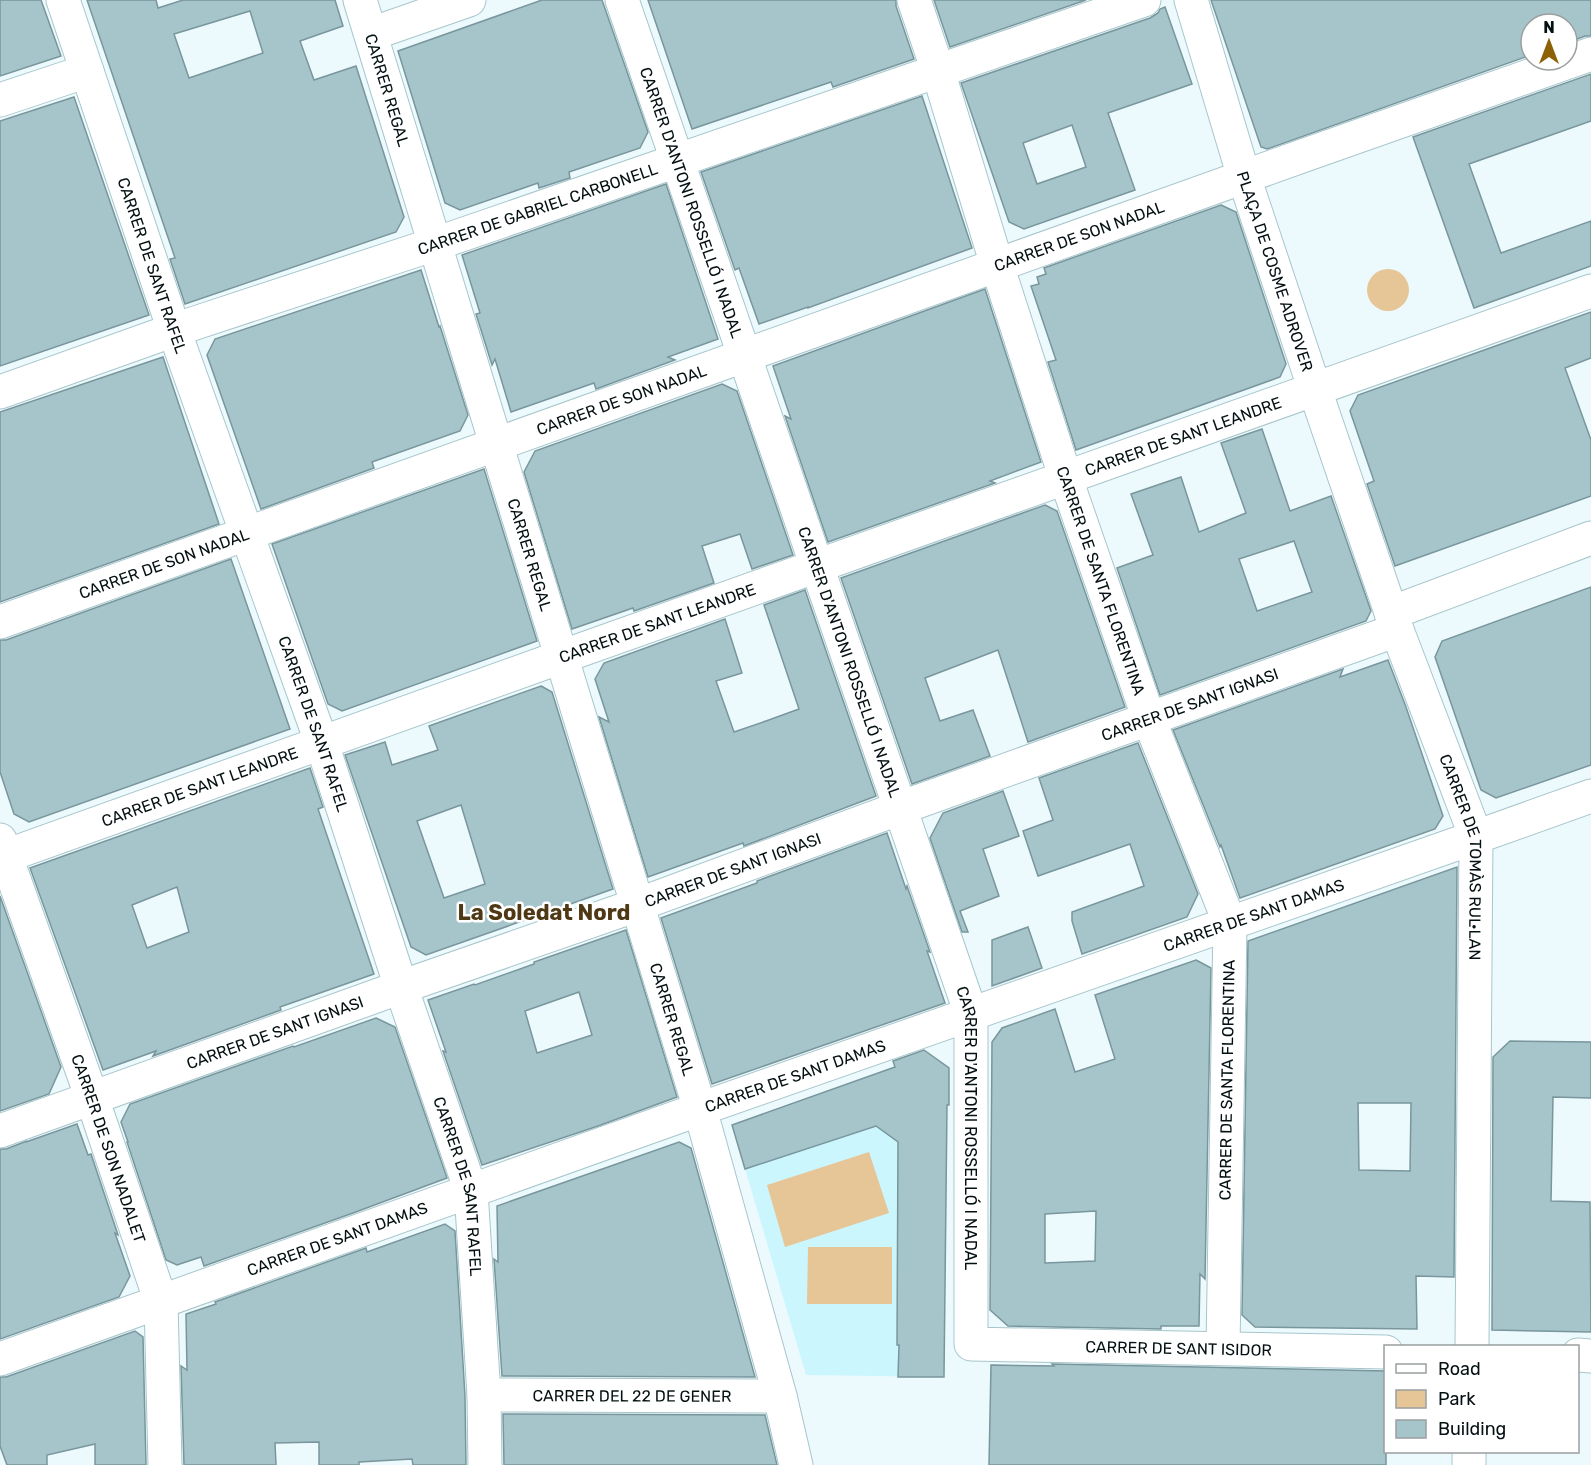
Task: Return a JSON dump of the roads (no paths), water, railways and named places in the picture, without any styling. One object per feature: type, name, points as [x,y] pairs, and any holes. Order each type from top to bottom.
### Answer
[{"type":"street","name":"CARRER DE SANT RAFEL","points":[[63,0],[174,330],[322,744],[401,987],[471,1191],[484,1395],[485,1465]]},
{"type":"street","name":"CARRER REGAL","points":[[360,0],[700,1109],[780,1396]]},
{"type":"street","points":[[370,34],[469,0]]},
{"type":"street","name":"CARRER D'ANTONI ROSSELLÓ I NADAL","points":[[622,0],[971,1014],[971,1344]]},
{"type":"street","name":"CARRER DE SANTA FLORENTINA","points":[[914,0],[1066,479],[1149,719],[1230,924],[1223,1348]]},
{"type":"street","name":"CARRER DE GABRIEL CARBONELL","points":[[0,392],[174,330],[435,244],[1144,0]]},
{"type":"street","points":[[1191,0],[1244,177]]},
{"type":"street","name":"PLAÇA DE COSME ADROVER","points":[[1591,54],[1244,177],[1314,390],[1591,291]]},
{"type":"street","points":[[0,100],[87,71]]},
{"type":"street","name":"CARRER DE SON NADAL","points":[[0,622],[1244,177]]},
{"type":"street","name":"CARRER DE SANT LEANDRE","points":[[2,852],[322,744],[1314,390]]},
{"type":"street","name":"CARRER DE TOMÀS RUL·LAN","points":[[1314,390],[1394,621],[1476,837],[1472,1345]]},
{"type":"street","name":"CARRER DE SANT IGNASI","points":[[0,1131],[1149,719],[1394,621],[1591,538]]},
{"type":"street","name":"CARRER DE SANT DAMAS","points":[[0,1359],[700,1109],[1591,796]]},
{"type":"street","name":"CARRER DE SON NADALET","points":[[2,852],[92,1098],[161,1302],[165,1465]]},
{"type":"street","name":"CARRER DE SANT ISIDOR","points":[[971,1344],[1384,1352]]},
{"type":"street","name":"CARRER DEL 22 DE GENER","points":[[484,1395],[780,1396]]},
{"type":"street","points":[[780,1396],[796,1465]]},
{"type":"district","name":"La Soledat Nord","points":[[544,912]]}]
